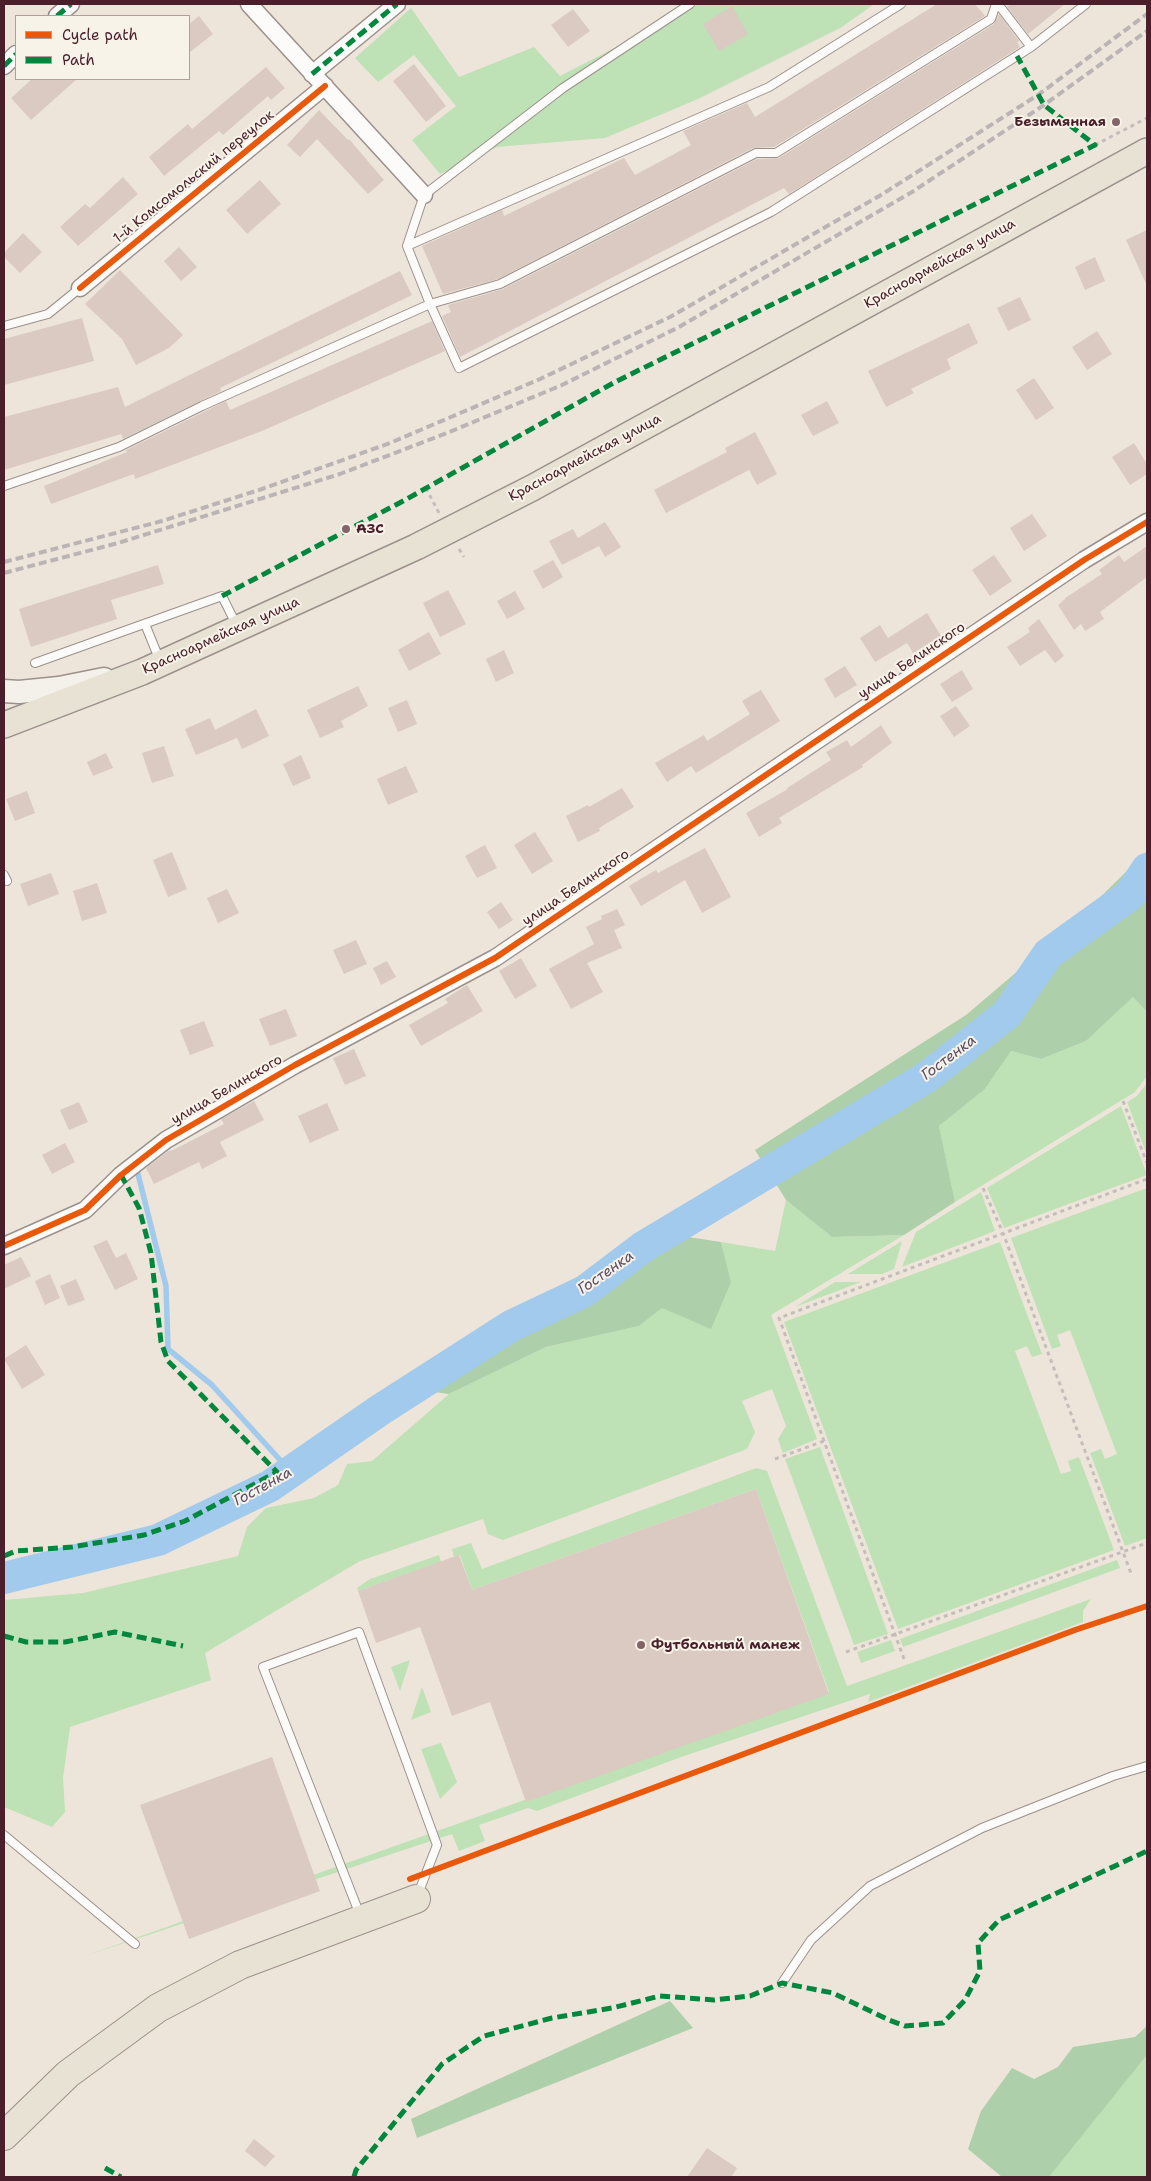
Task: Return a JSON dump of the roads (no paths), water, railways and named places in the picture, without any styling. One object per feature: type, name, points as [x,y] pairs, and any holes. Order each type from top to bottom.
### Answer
[{"type":"highway","points":[[4,2136],[68,2074],[158,2008],[240,1965],[416,1899]]},
{"type":"main road","name":"Красноармейская улица","points":[[4,725],[152,668],[416,547],[532,488],[1147,151]]},
{"type":"main road","points":[[4,691],[19,692],[59,688],[152,668]]},
{"type":"street","points":[[59,15],[71,4]]},
{"type":"street","points":[[249,4],[424,194]]},
{"type":"street","points":[[312,74],[396,4]]},
{"type":"street","points":[[4,66],[15,55]]},
{"type":"street","name":"1-й Комсомольский переулок","points":[[80,288],[325,86]]},
{"type":"street","name":"улица Белинского","points":[[4,1246],[84,1210],[120,1176],[166,1140],[295,1065],[495,958],[1084,560],[1147,522]]},
{"type":"lane","points":[[690,4],[563,88],[424,194],[407,246],[430,304],[459,368],[771,212],[1031,47],[1086,4]]},
{"type":"lane","points":[[407,246],[769,88],[901,4]]},
{"type":"lane","points":[[4,486],[119,447],[202,406],[430,304],[500,284],[756,153],[776,153],[991,19],[997,4],[1031,47]]},
{"type":"lane","points":[[4,326],[48,314],[80,288]]},
{"type":"lane","points":[[35,663],[222,596],[238,628]]},
{"type":"lane","points":[[145,624],[152,668]]},
{"type":"lane","points":[[362,1919],[263,1667],[359,1632],[437,1845],[416,1899]]},
{"type":"lane","points":[[782,1983],[811,1940],[870,1886],[982,1828],[1113,1776],[1147,1766]]},
{"type":"lane","points":[[4,1835],[135,1944]]},
{"type":"waterway","name":"Гостенка","points":[[4,1578],[158,1540],[270,1486],[380,1410],[511,1326],[585,1291],[643,1247],[927,1077],[1007,1014],[1048,954],[1130,895],[1147,869]]},
{"type":"waterway","points":[[138,1174],[166,1286],[168,1349],[212,1385],[291,1472]]},
{"type":"railway","points":[[4,562],[162,521],[262,489],[390,443],[540,379],[670,317],[881,195],[1038,95],[1147,14]]},
{"type":"railway","points":[[4,573],[118,543],[340,474],[447,433],[562,385],[679,327],[912,192],[1044,105],[1147,31]]},
{"type":"place","name":"Безымянная","points":[[1116,122]]},
{"type":"place","name":"АЗС","points":[[346,529]]},
{"type":"place","name":"Футбольный манеж","points":[[641,1645]]}]
